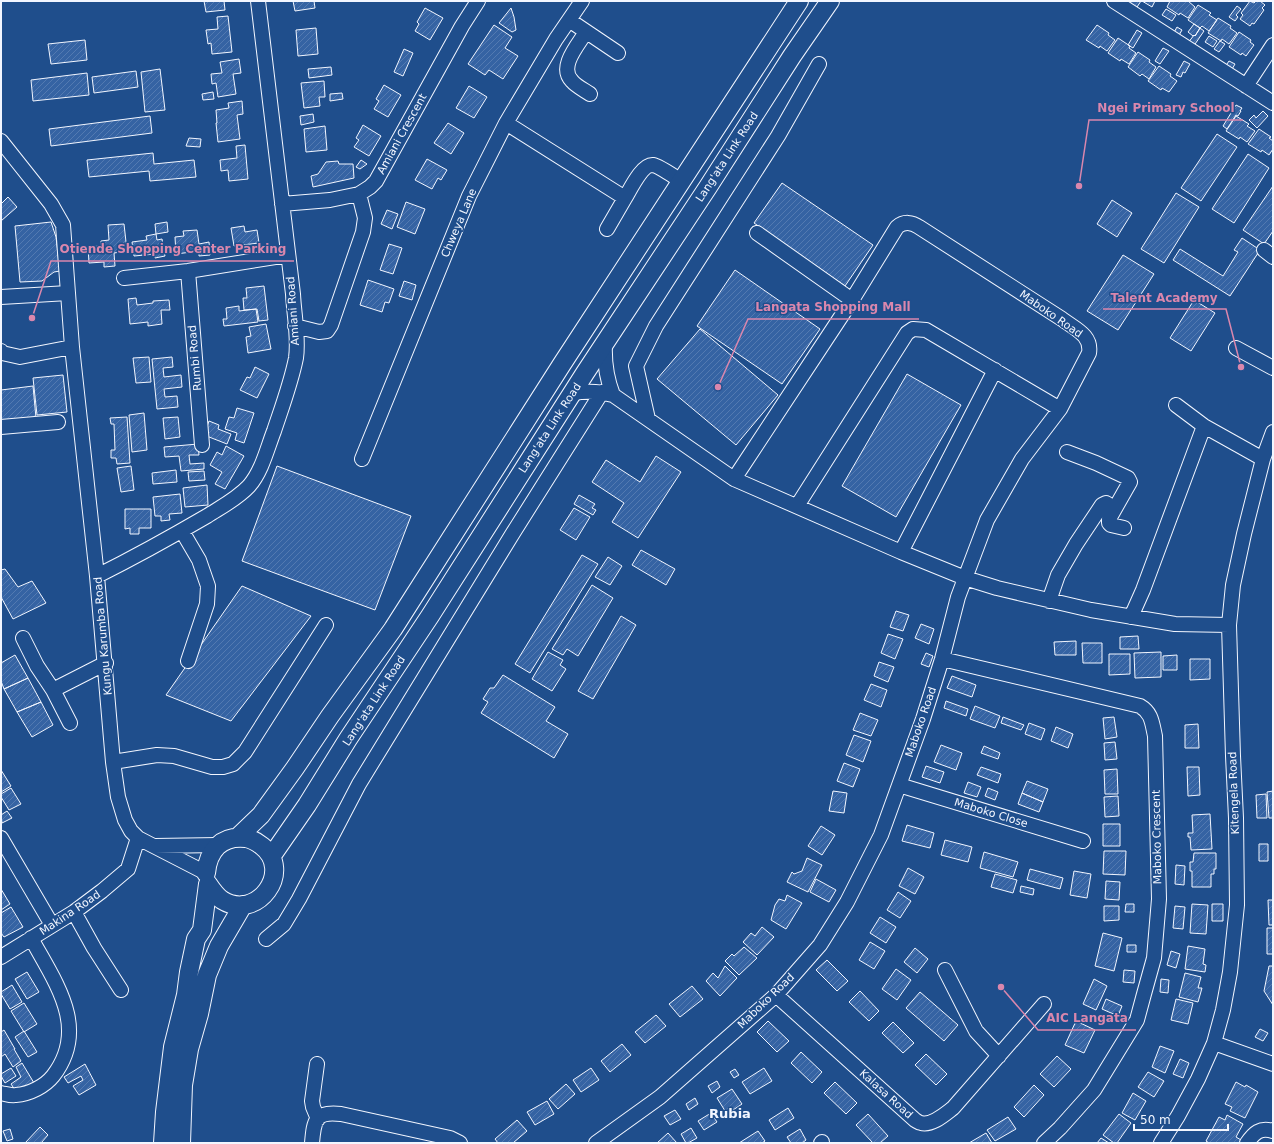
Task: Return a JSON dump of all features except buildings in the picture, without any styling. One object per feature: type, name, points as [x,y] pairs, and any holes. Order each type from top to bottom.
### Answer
[{"type":"main road","points":[[238,837],[261,815],[270,803],[392,629],[681,180],[799,1]]},
{"type":"main road","name":"Lang'ata Link Road","points":[[271,857],[307,805],[348,739],[430,616],[605,342],[708,187],[792,56],[830,1]]},
{"type":"main road","points":[[163,1143],[165,1112],[173,1047],[186,995],[196,939],[202,930],[207,863],[211,853],[218,845],[228,840],[238,837],[248,838],[266,849],[271,857],[274,869],[273,879],[269,889],[262,897],[253,903],[243,905],[232,904],[221,900],[214,893],[207,879]]},
{"type":"main road","points":[[181,1143],[183,1085],[189,1049],[199,1014],[207,975],[219,946],[243,905]]},
{"type":"street","name":"Amiani Road","points":[[98,576],[182,531],[237,497],[249,486],[257,474],[290,382],[296,357],[293,294],[258,1]]},
{"type":"street","name":"Amiani Crescent","points":[[282,204],[330,200],[359,194],[376,181],[462,26],[478,1]]},
{"type":"street","name":"Chweya Lane","points":[[362,459],[469,196],[506,123],[582,1]]},
{"type":"street","points":[[1114,1],[1273,103]]},
{"type":"street","points":[[569,20],[618,54]]},
{"type":"street","points":[[586,32],[566,66],[567,72],[572,81],[590,94]]},
{"type":"street","points":[[1246,86],[1273,45]]},
{"type":"street","points":[[648,419],[636,366],[656,326],[778,136],[819,64]]},
{"type":"street","points":[[506,123],[625,198]]},
{"type":"street","name":"Kungu Karumba Road","points":[[1,141],[51,204],[63,225],[72,347],[98,576],[113,762],[118,797],[125,820],[131,831],[138,838],[207,879]]},
{"type":"street","points":[[607,230],[643,169],[648,165],[654,165],[681,180]]},
{"type":"street","points":[[295,326],[320,332],[327,331],[331,326],[363,232],[365,218],[359,194]]},
{"type":"street","name":"Maboko Road","points":[[596,1143],[660,1097],[776,995],[820,945],[847,902],[881,835],[923,718],[942,659],[958,597],[987,520],[1022,459],[1060,409],[1089,353],[1090,346],[1088,340],[1084,335],[1062,319],[920,227],[910,223],[904,223],[897,227],[852,300]]},
{"type":"street","points":[[734,479],[852,300],[757,232]]},
{"type":"street","points":[[124,278],[188,271],[288,255]]},
{"type":"street","name":"Rumbi Road","points":[[188,271],[202,445]]},
{"type":"street","points":[[1,297],[68,293]]},
{"type":"street","points":[[798,506],[907,333],[913,329],[926,330],[1060,409]]},
{"type":"street","points":[[266,939],[284,924],[299,899],[359,784],[513,533],[608,393],[609,385],[605,368],[605,342]]},
{"type":"street","points":[[1,352],[20,357],[72,347]]},
{"type":"street","points":[[1236,348],[1273,368]]},
{"type":"street","points":[[901,552],[995,370]]},
{"type":"street","points":[[573,393],[585,391],[608,393],[734,479],[901,552],[965,578],[1049,602],[1131,617],[1175,624],[1229,625]]},
{"type":"street","points":[[1176,405],[1204,426],[1263,459]]},
{"type":"street","points":[[1,427],[58,422]]},
{"type":"street","points":[[1131,617],[1143,590],[1204,426]]},
{"type":"street","name":"Kitengela Road","points":[[1160,1143],[1178,1116],[1198,1079],[1214,1043],[1223,1010],[1230,972],[1237,905],[1229,625],[1233,585],[1244,534],[1263,459],[1273,432]]},
{"type":"street","points":[[1067,452],[1096,463],[1128,478],[1130,482],[1109,518],[1109,523],[1111,525],[1124,528]]},
{"type":"street","points":[[1049,602],[1058,575],[1076,544],[1102,505],[1106,503],[1114,508]]},
{"type":"street","points":[[182,531],[199,560],[208,586],[207,604],[188,661]]},
{"type":"street","points":[[113,762],[157,755],[174,756],[212,767],[223,767],[233,764],[245,752],[326,625]]},
{"type":"street","points":[[23,638],[37,666],[53,690],[70,723]]},
{"type":"street","name":"Maboko Crescent","points":[[942,659],[1140,706],[1148,710],[1152,721],[1155,736],[1159,899],[1154,958],[1136,1020],[1115,1057],[1094,1090],[1060,1128],[1044,1143]]},
{"type":"street","points":[[53,690],[106,663]]},
{"type":"street","name":"Maboko Close","points":[[899,785],[1083,841]]},
{"type":"street","points":[[1,838],[52,926]]},
{"type":"street","name":"Makina Road","points":[[1,957],[74,912],[128,869],[138,838]]},
{"type":"street","points":[[152,846],[218,845]]},
{"type":"street","points":[[74,912],[94,948],[121,990]]},
{"type":"street","points":[[1,1093],[16,1096],[34,1091],[49,1081],[61,1065],[68,1049],[70,1034],[69,1024],[62,994],[31,938]]},
{"type":"street","points":[[945,970],[976,1031],[999,1056]]},
{"type":"street","name":"Kalasa Road","points":[[776,995],[915,1120],[921,1123],[931,1122],[953,1108],[1044,1004]]},
{"type":"street","points":[[1214,1043],[1273,1064]]},
{"type":"street","points":[[317,1064],[312,1101],[318,1119]]},
{"type":"street","points":[[312,1143],[314,1123],[321,1115],[331,1113],[450,1138],[460,1143]]},
{"type":"street","points":[[1247,1143],[1255,1133],[1262,1130],[1273,1131]]},
{"type":"place","name":"Ngei Primary School","points":[[1079,186]]},
{"type":"place","name":"Otiende Shopping Center Parking","points":[[32,318]]},
{"type":"place","name":"Talent Academy","points":[[1241,367]]},
{"type":"place","name":"Langata Shopping Mall","points":[[718,387]]},
{"type":"place","name":"AIC Langata","points":[[1001,987]]},
{"type":"district","name":"Rubia","points":[[730,1113]]}]
